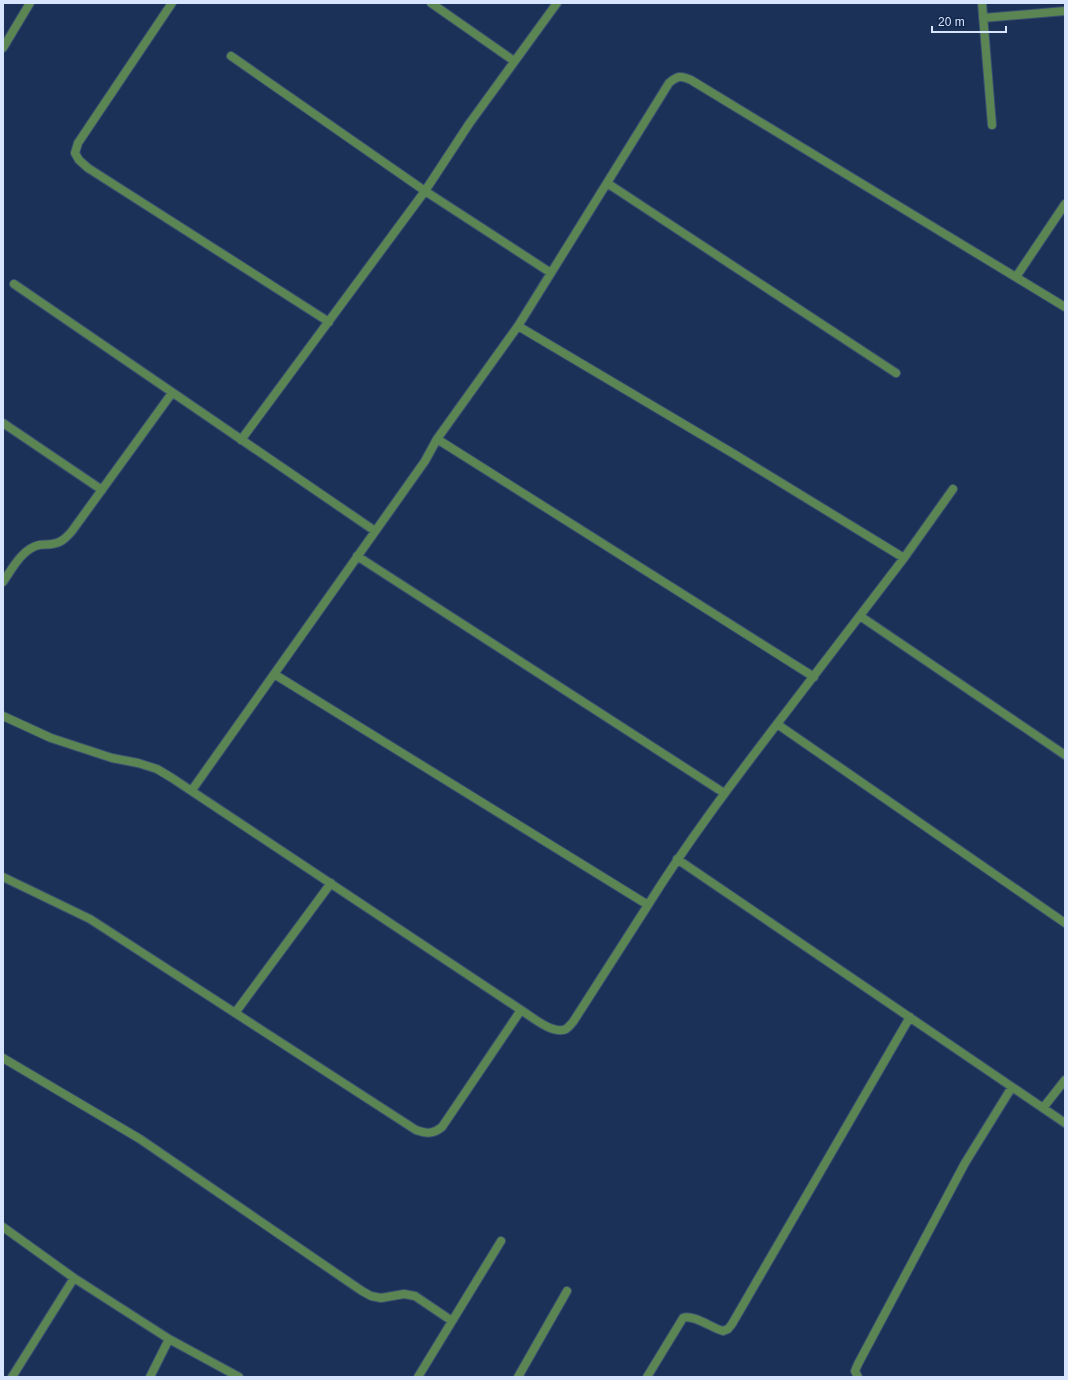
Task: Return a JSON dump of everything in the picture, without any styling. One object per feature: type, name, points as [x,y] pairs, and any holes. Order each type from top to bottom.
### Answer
[{"type":"street","points":[[3,48],[30,3]]},
{"type":"street","points":[[172,3],[78,143],[75,153],[79,160],[88,168],[329,322]]},
{"type":"street","points":[[431,3],[514,61]]},
{"type":"street","points":[[241,440],[425,191],[469,124],[557,3]]},
{"type":"street","points":[[982,3],[992,125]]},
{"type":"street","points":[[983,18],[1065,11]]},
{"type":"street","points":[[231,56],[425,191],[551,273]]},
{"type":"street","points":[[192,790],[425,461],[438,439],[518,326],[668,83],[676,77],[682,76],[698,84],[1065,307]]},
{"type":"street","points":[[607,183],[896,373]]},
{"type":"street","points":[[1016,277],[1065,204]]},
{"type":"street","points":[[14,284],[375,532]]},
{"type":"street","points":[[518,326],[734,454],[904,558]]},
{"type":"street","points":[[3,582],[22,556],[32,548],[63,540],[72,531],[172,393]]},
{"type":"street","points":[[3,423],[102,490]]},
{"type":"street","points":[[438,439],[814,676]]},
{"type":"street","points":[[3,716],[51,738],[112,758],[138,763],[157,769],[192,790],[546,1026],[556,1030],[566,1029],[574,1022],[677,859],[724,793],[904,558],[954,489]]},
{"type":"street","points":[[357,556],[724,793]]},
{"type":"street","points":[[860,616],[1065,755]]},
{"type":"street","points":[[274,674],[648,905]]},
{"type":"street","points":[[777,724],[1065,923]]},
{"type":"street","points":[[677,859],[1065,1123]]},
{"type":"street","points":[[3,877],[90,919],[416,1130],[428,1134],[435,1132],[442,1127],[521,1010]]},
{"type":"street","points":[[235,1013],[331,883]]},
{"type":"street","points":[[647,1377],[683,1318],[687,1316],[723,1331],[728,1329],[732,1324],[910,1017]]},
{"type":"street","points":[[3,1058],[140,1139],[362,1291],[371,1296],[381,1298],[404,1294],[415,1296],[452,1321]]},
{"type":"street","points":[[1043,1108],[1065,1080]]},
{"type":"street","points":[[858,1377],[855,1371],[880,1323],[965,1163],[1012,1087]]},
{"type":"street","points":[[3,1227],[74,1278],[169,1339],[239,1377]]},
{"type":"street","points":[[418,1377],[500,1241]]},
{"type":"street","points":[[12,1377],[74,1278]]},
{"type":"street","points":[[518,1377],[567,1291]]},
{"type":"street","points":[[150,1377],[169,1339]]}]
